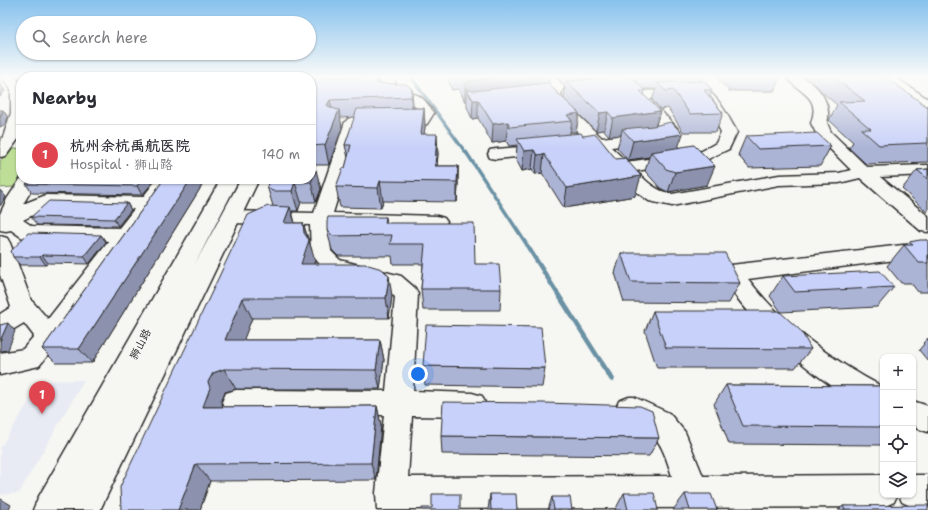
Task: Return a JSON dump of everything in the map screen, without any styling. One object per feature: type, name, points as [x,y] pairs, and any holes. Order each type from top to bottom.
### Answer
[{"type":"main road","name":"狮山路","points":[[50,510],[227,184]]},
{"type":"main road","points":[[82,510],[248,184]]},
{"type":"street","points":[[0,152],[11,138],[12,107],[14,101]]},
{"type":"street","points":[[384,121],[422,121],[427,113],[419,101]]},
{"type":"street","points":[[556,101],[644,189],[656,197],[672,200],[779,180],[839,178],[863,172],[928,170]]},
{"type":"street","points":[[496,154],[599,144],[665,135],[671,131],[640,101]]},
{"type":"street","points":[[622,168],[706,155],[723,146],[729,132],[718,111],[709,101]]},
{"type":"street","points":[[820,101],[822,117],[819,123],[824,134],[863,172],[928,226]]},
{"type":"street","points":[[908,101],[928,114]]},
{"type":"street","points":[[354,122],[323,219],[319,227],[321,253],[333,266],[393,282],[407,294],[393,502],[693,492],[880,491]]},
{"type":"street","points":[[0,364],[30,358],[49,336],[162,184]]},
{"type":"street","points":[[24,186],[46,201]]},
{"type":"street","points":[[0,194],[24,186]]},
{"type":"street","points":[[24,186],[4,220],[1,246],[7,286],[49,336]]},
{"type":"street","points":[[4,220],[46,201],[148,203]]},
{"type":"street","points":[[231,217],[437,222]]},
{"type":"street","points":[[4,220],[28,232],[124,235]]},
{"type":"street","points":[[1,246],[28,232]]},
{"type":"street","points":[[880,399],[850,383],[793,342],[757,306],[731,273],[903,252],[928,251]]},
{"type":"street","points":[[0,323],[6,322],[26,310]]},
{"type":"street","points":[[236,402],[399,403],[493,406]]},
{"type":"street","points":[[603,409],[634,410],[659,422],[675,442],[693,492]]},
{"type":"street","points":[[916,415],[928,419]]},
{"type":"street","points":[[916,491],[928,491]]},
{"type":"shaded area","points":[[84,380],[19,493],[0,495],[0,448],[42,381]]},
{"type":"green space","points":[[16,148],[17,184],[14,187],[0,188],[0,161],[11,149]]},
{"type":"building","points":[[316,101],[330,101],[327,105],[331,108],[339,110],[325,145],[316,146]]},
{"type":"building","points":[[478,101],[566,101],[579,113],[567,115],[572,121],[510,127],[508,122],[493,124]]},
{"type":"building","points":[[587,101],[650,101],[660,111],[613,118],[608,112],[600,113]]},
{"type":"building","points":[[681,101],[713,101],[723,113],[690,114]]},
{"type":"building","points":[[919,101],[928,107],[928,143],[879,145],[861,129],[871,129],[839,102]]},
{"type":"building","points":[[424,108],[421,134],[437,134],[435,166],[458,166],[457,182],[380,181],[378,188],[336,187],[343,168],[345,168],[351,145],[345,145],[357,109]]},
{"type":"building","points":[[0,110],[3,110],[0,118]]},
{"type":"building","points":[[671,122],[683,134],[633,141],[622,129],[653,126]]},
{"type":"building","points":[[581,133],[583,136],[596,134],[616,159],[625,158],[641,176],[567,188],[544,154],[537,155],[534,150],[524,151],[517,139]]},
{"type":"building","points":[[817,133],[831,146],[758,149],[746,136]]},
{"type":"building","points":[[694,145],[715,166],[675,172],[666,169],[651,152]]},
{"type":"building","points":[[928,169],[928,179],[917,170]]},
{"type":"building","points":[[26,184],[139,184],[137,186]]},
{"type":"building","points":[[160,184],[188,184],[79,349],[42,349]]},
{"type":"building","points":[[268,184],[294,184],[292,191],[272,191],[267,186]]},
{"type":"building","points":[[49,201],[127,203],[114,219],[31,217]]},
{"type":"building","points":[[268,206],[290,207],[284,223],[303,223],[304,233],[309,240],[301,264],[365,264],[382,269],[389,276],[386,298],[242,298],[225,340],[380,340],[376,370],[224,369],[213,373],[208,382],[210,388],[203,407],[377,406],[371,463],[196,464],[178,510],[121,510],[120,487],[248,215]]},
{"type":"building","points":[[328,217],[386,217],[385,223],[474,223],[475,264],[499,264],[501,289],[421,289],[425,244],[390,244],[392,235],[333,236],[327,230]]},
{"type":"building","points":[[28,233],[101,235],[84,256],[42,255],[40,257],[13,257],[11,251]]},
{"type":"building","points":[[928,240],[928,263],[919,263],[904,245],[913,245],[909,242]]},
{"type":"building","points":[[621,253],[725,253],[740,283],[631,282]]},
{"type":"building","points":[[880,271],[894,287],[795,292],[783,276]]},
{"type":"building","points":[[653,311],[779,311],[801,331],[811,349],[666,348]]},
{"type":"building","points":[[8,323],[0,341],[0,325]]},
{"type":"building","points":[[426,325],[541,327],[545,368],[423,366]]},
{"type":"building","points":[[726,385],[880,386],[880,427],[743,426]]},
{"type":"building","points":[[443,402],[640,406],[652,411],[659,438],[441,436]]},
{"type":"building","points":[[624,493],[654,493],[658,510],[628,510]]},
{"type":"building","points":[[432,494],[460,494],[460,510],[422,510],[422,508],[432,508]]},
{"type":"building","points":[[490,494],[516,494],[517,510],[491,510]]},
{"type":"building","points":[[685,494],[711,494],[717,510],[690,510]]},
{"type":"building","points":[[552,497],[570,497],[572,510],[554,510]]},
{"type":"building","points":[[928,505],[928,510],[845,510],[843,506]]},
{"type":"waterway","points":[[428,101],[466,153]]},
{"type":"waterway","points":[[466,152],[529,248]]},
{"type":"waterway","points":[[528,247],[603,365]]},
{"type":"waterway","points":[[602,364],[612,379]]},
{"type":"place","name":"杭州余杭禹航医院","points":[[42,414]]}]
